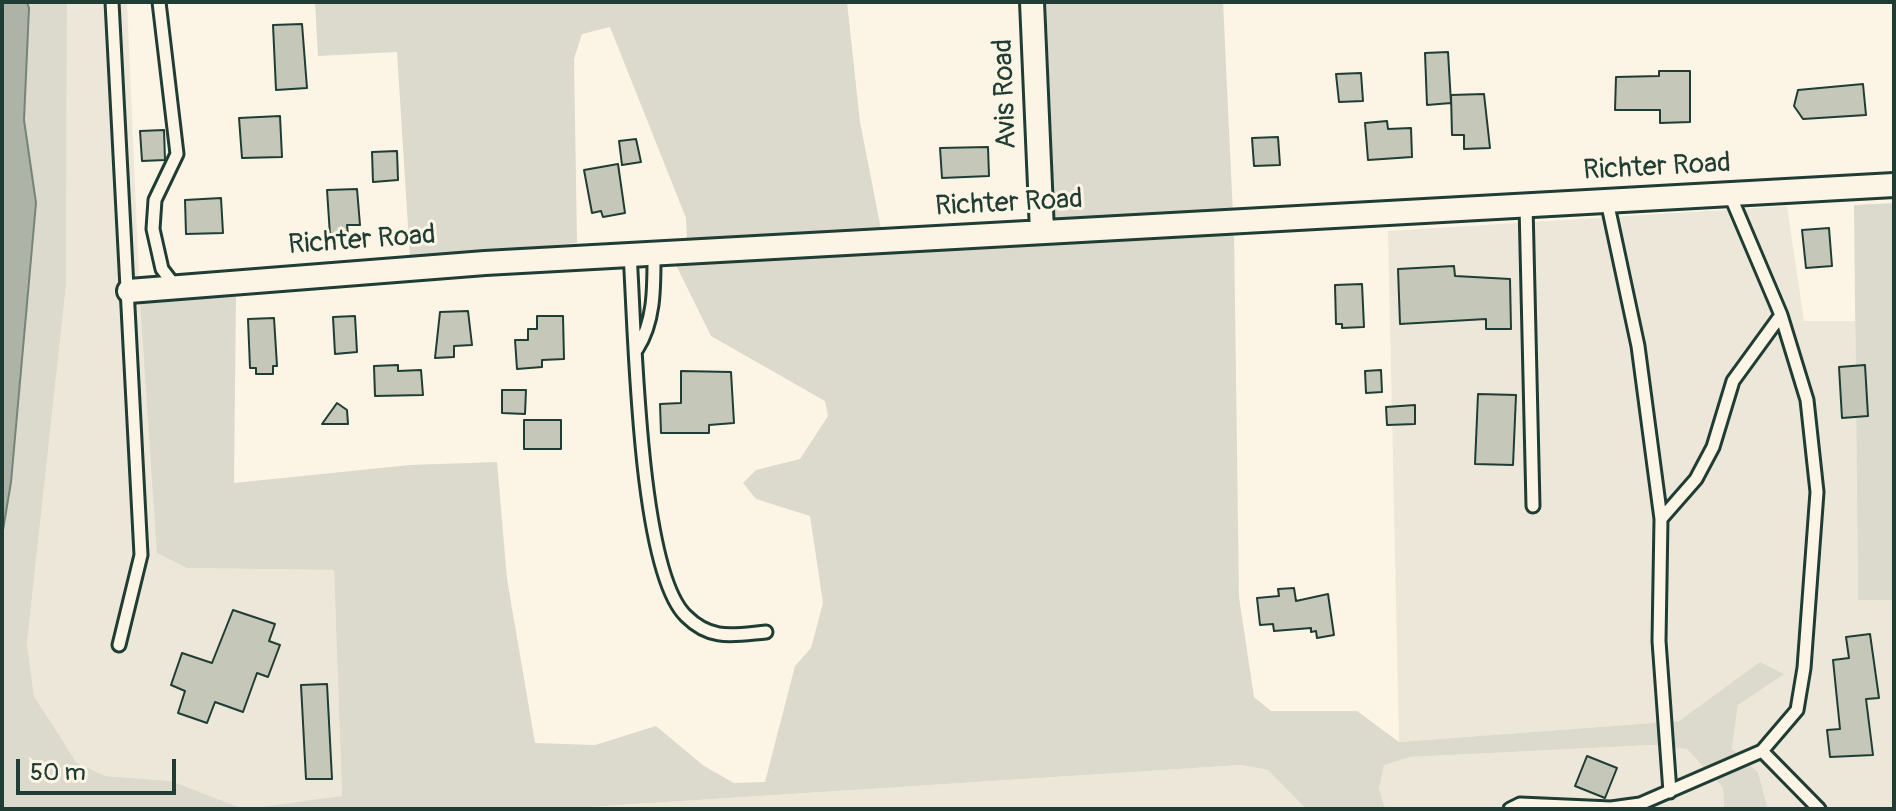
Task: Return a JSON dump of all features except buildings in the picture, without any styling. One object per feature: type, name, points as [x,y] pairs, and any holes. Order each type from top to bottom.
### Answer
[{"type":"street","name":"Avis Road","points":[[1032,2],[1042,232]]},
{"type":"street","name":"Richter Road","points":[[129,291],[630,254],[1894,185]]},
{"type":"lane","points":[[112,2],[141,555],[119,645]]},
{"type":"lane","points":[[159,2],[177,154],[155,200],[153,229],[162,269],[176,287]]},
{"type":"lane","points":[[1510,809],[1520,804],[1611,808],[1640,806],[1762,751],[1797,710],[1804,668],[1817,492],[1807,400],[1781,315],[1730,195]]},
{"type":"lane","points":[[1607,201],[1638,346],[1661,519],[1659,641],[1670,792]]},
{"type":"lane","points":[[1526,205],[1533,506]]},
{"type":"lane","points":[[637,349],[646,335],[654,293],[654,253]]},
{"type":"lane","points":[[630,254],[645,484],[666,580],[684,615],[716,636],[766,632]]},
{"type":"lane","points":[[1661,519],[1696,479],[1713,447],[1733,381],[1781,315]]},
{"type":"lane","points":[[1762,751],[1819,809]]},
{"type":"shaded area","points":[[2,2],[27,2],[29,8],[24,120],[36,203],[11,482],[2,536]]},
{"type":"shaded area","points":[[27,2],[67,2],[66,286],[27,643],[34,696],[76,762],[105,776],[171,781],[244,809],[2,809],[2,536],[11,482],[36,203],[24,120]]},
{"type":"shaded area","points":[[67,2],[127,2],[140,300],[187,568],[334,570],[342,797],[244,809],[171,781],[105,776],[75,761],[34,696],[27,643],[66,286]]},
{"type":"shaded area","points":[[315,2],[847,2],[860,122],[881,229],[687,240],[686,218],[610,27],[582,34],[574,59],[577,243],[410,258],[397,52],[318,56]]},
{"type":"shaded area","points":[[1046,2],[1223,2],[1233,215],[1055,223]]},
{"type":"shaded area","points":[[1894,203],[1894,600],[1858,600],[1854,205]]},
{"type":"shaded area","points":[[1787,206],[1804,321],[1855,321],[1858,600],[1894,600],[1894,809],[1768,809],[1758,772],[1732,750],[1738,705],[1761,662],[1679,721],[1399,742],[1388,231]]},
{"type":"shaded area","points":[[1234,230],[1239,597],[1254,697],[1271,711],[1357,711],[1399,742],[1679,721],[1760,662],[1784,674],[1738,705],[1732,749],[1758,772],[1768,809],[1724,809],[1723,788],[1687,749],[1653,745],[1410,757],[1384,765],[1379,788],[1385,809],[1306,809],[1268,770],[1241,765],[558,809],[246,809],[342,796],[334,570],[187,568],[157,553],[140,300],[236,297],[234,483],[410,465],[497,462],[507,579],[535,743],[595,745],[656,726],[704,766],[734,783],[765,782],[795,666],[811,648],[823,603],[810,516],[756,499],[743,483],[756,470],[800,459],[828,416],[825,401],[711,336],[676,265]]},
{"type":"shaded area","points":[[1653,745],[1687,749],[1723,788],[1724,809],[1385,809],[1379,788],[1384,764],[1410,757]]},
{"type":"shaded area","points":[[1241,765],[1268,770],[1306,809],[558,809]]}]
